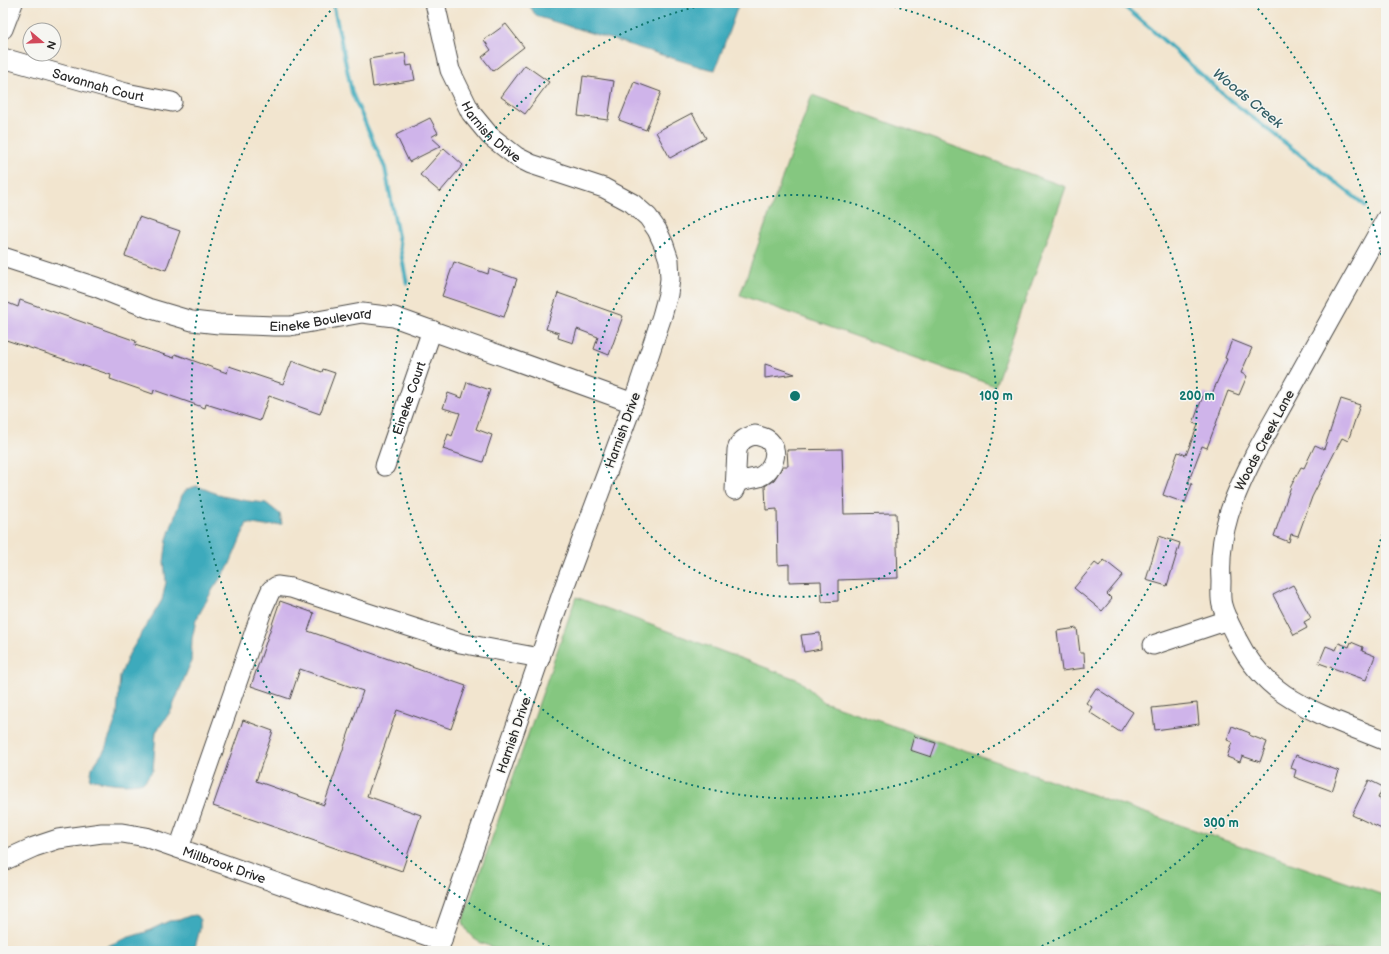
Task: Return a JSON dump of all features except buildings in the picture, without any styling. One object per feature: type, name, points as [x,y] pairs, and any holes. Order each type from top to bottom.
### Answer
[{"type":"street","points":[[3,29],[13,3]]},
{"type":"street","name":"Harnish Drive","points":[[434,3],[450,70],[471,113],[490,136],[517,156],[531,164],[604,188],[632,203],[648,217],[657,230],[669,260],[670,279],[668,294],[633,403],[565,585],[440,946]]},
{"type":"street","name":"Savannah Court","points":[[3,58],[126,93],[172,102]]},
{"type":"street","name":"Woods Creek Lane","points":[[1386,219],[1255,454],[1238,489],[1226,519],[1221,546],[1220,569],[1222,605],[1243,651],[1255,668],[1283,693],[1302,705],[1386,741]]},
{"type":"street","name":"Eineke Boulevard","points":[[3,257],[96,287],[148,308],[192,321],[249,326],[290,326],[362,314],[394,317],[633,403]]},
{"type":"street","name":"Eineke Court","points":[[385,466],[432,330]]},
{"type":"street","points":[[179,848],[263,608],[271,590],[277,586],[291,588],[460,644],[540,658]]},
{"type":"street","points":[[1153,645],[1228,620]]},
{"type":"street","name":"Millbrook Drive","points":[[3,861],[34,847],[58,839],[102,833],[122,833],[146,837],[440,946]]},
{"type":"green space","points":[[812,95],[1066,187],[995,386],[740,295]]},
{"type":"green space","points":[[576,597],[799,680],[824,702],[1386,896],[1386,951],[504,951],[479,942],[469,934],[463,921]]},
{"type":"water","points":[[528,3],[739,3],[715,70],[536,16]]},
{"type":"water","points":[[197,486],[222,496],[266,503],[280,514],[282,524],[265,526],[247,523],[229,566],[213,589],[196,620],[192,639],[191,662],[171,711],[156,732],[153,770],[144,782],[117,784],[90,779],[92,768],[105,749],[117,716],[120,676],[129,654],[162,600],[166,582],[164,562],[167,539],[182,495],[187,489]]},
{"type":"water","points":[[196,915],[200,920],[200,929],[194,951],[96,951],[126,938],[146,932],[169,921]]},
{"type":"waterway","points":[[333,3],[352,93],[385,168],[407,284]]},
{"type":"waterway","name":"Woods Creek","points":[[1120,3],[1225,96],[1366,206]]}]
